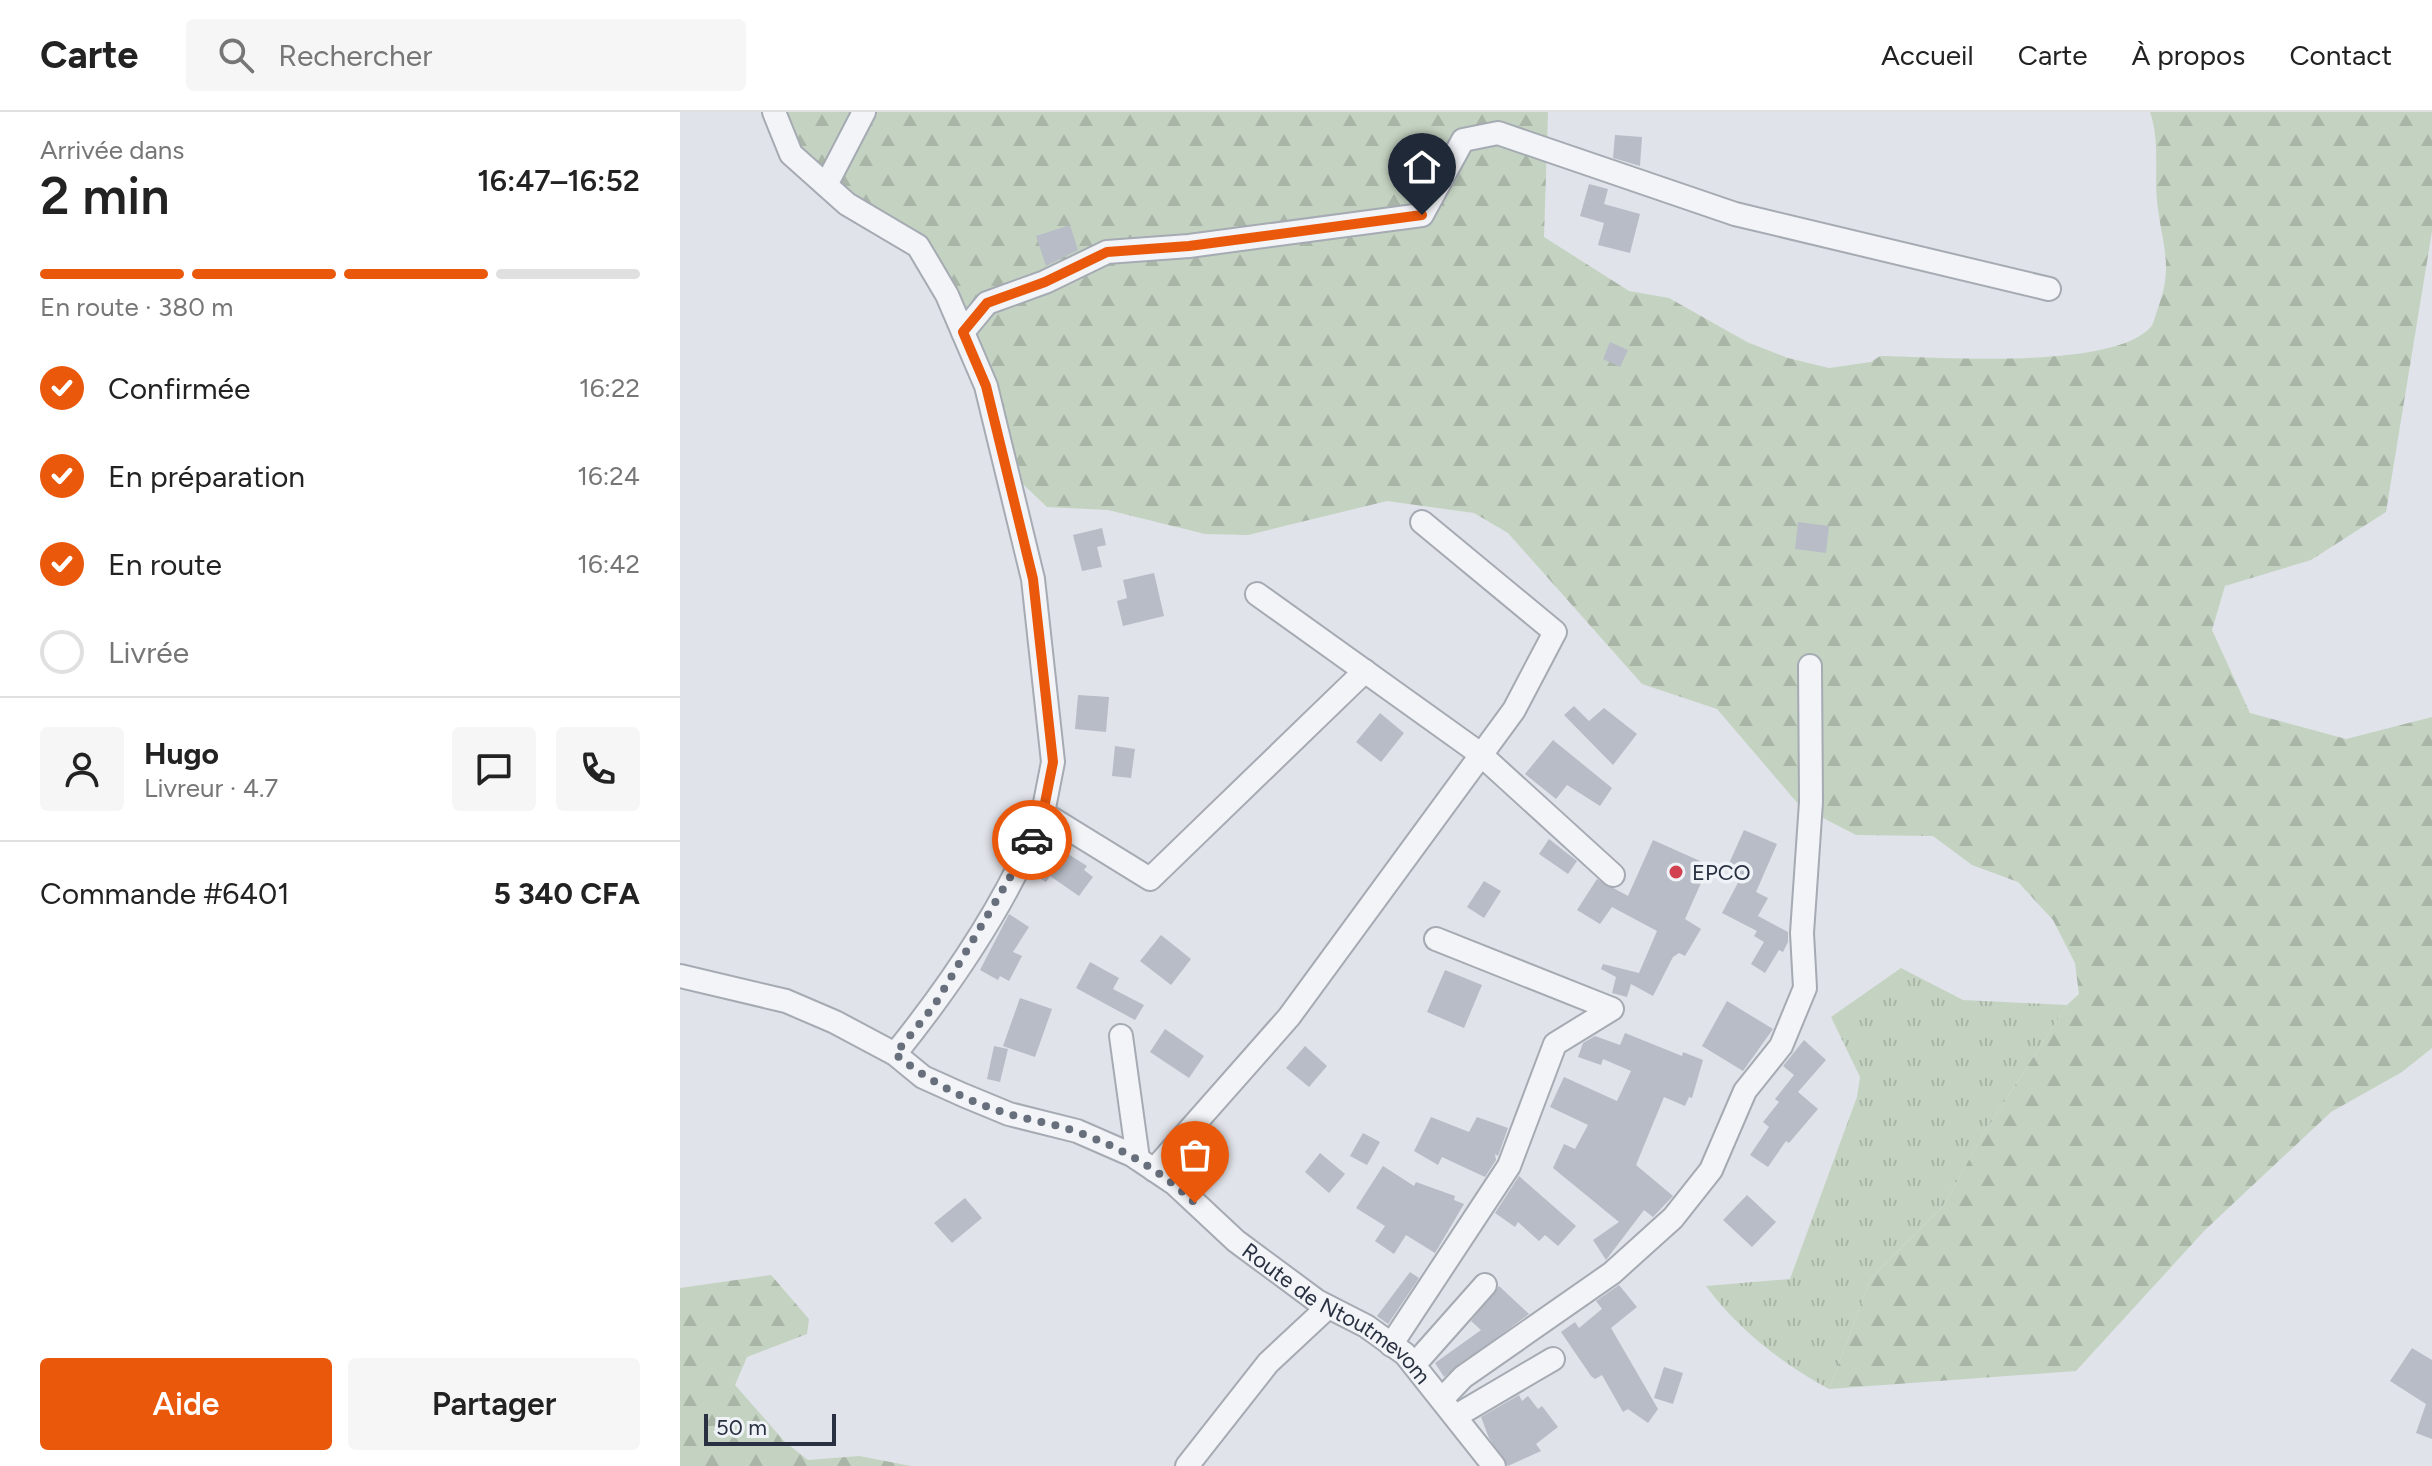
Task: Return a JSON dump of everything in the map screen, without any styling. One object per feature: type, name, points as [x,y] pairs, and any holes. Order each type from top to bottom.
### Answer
[{"type":"street","points":[[774,112],[791,154],[847,204],[918,246],[947,295],[986,386],[1033,579],[1053,762],[1043,813],[1028,852],[1002,896],[934,1006],[895,1054]]},
{"type":"street","points":[[826,185],[864,112]]},
{"type":"street","points":[[963,332],[987,303],[1045,282],[1107,252],[1189,246],[1422,215],[1463,140],[1498,133],[1735,214],[2049,289]]},
{"type":"street","points":[[1146,1164],[1289,1017],[1479,753],[1514,710],[1555,632],[1422,522]]},
{"type":"street","points":[[1257,594],[1479,753],[1613,875]]},
{"type":"street","points":[[1450,1407],[1463,1377],[1612,1273],[1673,1218],[1711,1170],[1745,1091],[1781,1046],[1805,988],[1802,933],[1811,802],[1810,666]]},
{"type":"street","points":[[1043,813],[1150,879],[1365,671]]},
{"type":"street","points":[[1391,1345],[1509,1166],[1555,1044],[1612,1009],[1436,939]]},
{"type":"street","name":"Route de Ntoutmevom","points":[[680,976],[786,1001],[835,1022],[895,1054],[923,1077],[1009,1114],[1077,1131],[1146,1164],[1175,1184],[1236,1241],[1328,1307],[1391,1345],[1414,1365],[1450,1407],[1494,1466]]},
{"type":"street","points":[[1121,1036],[1146,1164]]},
{"type":"street","points":[[1414,1365],[1485,1285]]},
{"type":"street","points":[[1187,1466],[1268,1363],[1328,1307]]},
{"type":"street","points":[[1450,1407],[1553,1359]]},
{"type":"green space","points":[[774,112],[1548,112],[1544,237],[1629,291],[1669,298],[1747,342],[1788,358],[1829,368],[1871,362],[1880,356],[1981,359],[2062,356],[2129,341],[2150,328],[2162,296],[2166,271],[2157,197],[2155,136],[2150,112],[2432,112],[2432,231],[2386,512],[2311,560],[2225,586],[2212,630],[2250,713],[2346,739],[2432,717],[2432,1048],[2402,1072],[2331,1112],[2205,1230],[2076,1371],[1829,1389],[1871,1278],[1944,1205],[1981,1138],[2067,1005],[2079,994],[2075,963],[2053,920],[2018,882],[1972,865],[1933,836],[1856,835],[1800,806],[1717,709],[1642,684],[1508,533],[1474,513],[1387,501],[1248,535],[1205,534],[1108,510],[1047,507],[1007,469],[986,386],[918,246],[791,154]]},
{"type":"green space","points":[[1901,968],[1963,1000],[2067,1005],[1981,1138],[1944,1205],[1871,1278],[1829,1389],[1762,1344],[1731,1316],[1706,1286],[1790,1279],[1857,1097],[1860,1077],[1831,1017]]},
{"type":"green space","points":[[771,1275],[809,1319],[807,1334],[747,1357],[735,1385],[785,1442],[808,1460],[859,1456],[911,1466],[680,1466],[680,1288]]},
{"type":"building","points":[[1615,135],[1642,137],[1640,166],[1613,158]]},
{"type":"building","points":[[1589,184],[1608,189],[1604,204],[1640,214],[1630,253],[1598,245],[1604,223],[1580,216]]},
{"type":"building","points":[[1070,225],[1078,250],[1046,266],[1036,236]]},
{"type":"building","points":[[1610,342],[1628,350],[1620,367],[1603,359]]},
{"type":"building","points":[[1798,522],[1829,526],[1826,553],[1795,549]]},
{"type":"building","points":[[1102,528],[1106,545],[1097,547],[1102,567],[1082,571],[1073,535]]},
{"type":"building","points":[[1154,573],[1164,616],[1123,626],[1117,601],[1127,598],[1123,580]]},
{"type":"building","points":[[1078,695],[1109,697],[1106,732],[1075,729]]},
{"type":"building","points":[[1574,706],[1589,721],[1604,708],[1637,734],[1613,765],[1564,715]]},
{"type":"building","points":[[1380,713],[1404,733],[1381,762],[1356,742]]},
{"type":"building","points":[[1553,740],[1612,788],[1600,806],[1567,785],[1556,799],[1525,774]]},
{"type":"building","points":[[1115,746],[1135,749],[1131,778],[1112,776]]},
{"type":"building","points":[[1744,830],[1777,844],[1756,892],[1768,898],[1758,916],[1788,932],[1788,942],[1783,952],[1779,950],[1765,973],[1751,964],[1764,942],[1754,936],[1757,931],[1722,913],[1742,875],[1727,868]]},
{"type":"building","points":[[1549,839],[1577,861],[1568,874],[1539,854]]},
{"type":"building","points":[[1653,840],[1709,865],[1685,919],[1701,929],[1685,956],[1679,953],[1673,957],[1653,996],[1631,984],[1627,997],[1612,993],[1616,977],[1601,969],[1603,964],[1639,973],[1657,931],[1612,907],[1600,924],[1577,910],[1597,879],[1628,896]]},
{"type":"building","points":[[1048,846],[1062,855],[1065,852],[1087,866],[1084,870],[1093,877],[1079,896],[1050,876],[1046,882],[1034,875],[1039,868],[1035,865]]},
{"type":"building","points":[[1484,881],[1501,891],[1484,918],[1467,907]]},
{"type":"building","points":[[1009,914],[1029,927],[1013,952],[1022,956],[1009,981],[1000,976],[998,980],[980,970]]},
{"type":"building","points":[[1161,935],[1191,959],[1171,985],[1140,961]]},
{"type":"building","points":[[1090,962],[1119,978],[1113,989],[1144,1005],[1135,1020],[1076,988]]},
{"type":"building","points":[[1445,970],[1482,985],[1464,1028],[1427,1012]]},
{"type":"building","points":[[1020,998],[1052,1009],[1035,1057],[1003,1046]]},
{"type":"building","points":[[1727,1001],[1773,1029],[1743,1071],[1702,1046]]},
{"type":"building","points":[[1165,1029],[1204,1056],[1189,1078],[1150,1052]]},
{"type":"building","points":[[1625,1033],[1682,1056],[1683,1052],[1703,1060],[1692,1098],[1689,1097],[1685,1106],[1664,1097],[1636,1165],[1673,1196],[1653,1217],[1644,1210],[1606,1260],[1593,1240],[1619,1222],[1553,1168],[1564,1144],[1575,1149],[1588,1125],[1550,1107],[1564,1077],[1617,1101],[1631,1071],[1603,1059],[1601,1065],[1578,1057],[1583,1043],[1595,1036],[1620,1045]]},
{"type":"building","points":[[1804,1040],[1826,1060],[1798,1092],[1818,1109],[1789,1143],[1786,1141],[1768,1167],[1750,1155],[1769,1127],[1763,1122],[1779,1102],[1775,1099],[1794,1075],[1783,1066]]},
{"type":"building","points":[[994,1046],[1008,1049],[1000,1082],[987,1079]]},
{"type":"building","points":[[1305,1046],[1327,1066],[1309,1087],[1286,1068]]},
{"type":"building","points":[[1431,1117],[1469,1132],[1477,1117],[1508,1128],[1498,1156],[1495,1154],[1496,1160],[1485,1177],[1442,1157],[1438,1165],[1414,1151]]},
{"type":"building","points":[[1363,1133],[1380,1142],[1367,1165],[1350,1156]]},
{"type":"building","points":[[1320,1153],[1345,1174],[1329,1193],[1305,1172]]},
{"type":"building","points":[[1383,1166],[1414,1186],[1416,1182],[1455,1196],[1454,1200],[1464,1204],[1435,1253],[1406,1235],[1394,1254],[1375,1241],[1385,1226],[1356,1208]]},
{"type":"building","points":[[1519,1176],[1576,1226],[1558,1246],[1545,1235],[1539,1241],[1518,1222],[1515,1227],[1495,1213]]},
{"type":"building","points":[[1747,1195],[1776,1222],[1752,1247],[1723,1220]]},
{"type":"building","points":[[965,1198],[982,1218],[952,1243],[934,1223]]},
{"type":"building","points":[[1410,1272],[1419,1278],[1388,1324],[1377,1316]]},
{"type":"building","points":[[1619,1285],[1637,1307],[1611,1328],[1658,1409],[1648,1423],[1628,1409],[1623,1412],[1602,1375],[1595,1379],[1591,1376],[1561,1332],[1575,1322],[1579,1328],[1602,1309],[1596,1301]]},
{"type":"building","points":[[1499,1286],[1529,1314],[1444,1377],[1435,1363],[1481,1330],[1471,1321]]},
{"type":"building","points":[[2412,1348],[2432,1360],[2432,1439],[2416,1433],[2426,1404],[2390,1381]]},
{"type":"building","points":[[1664,1367],[1683,1373],[1673,1404],[1654,1398]]},
{"type":"building","points":[[1519,1395],[1522,1401],[1528,1396],[1538,1409],[1542,1406],[1558,1427],[1536,1444],[1541,1451],[1508,1466],[1489,1438],[1481,1417]]},
{"type":"way so far","points":[[1032,840],[1028,852],[934,1006],[895,1054],[923,1077],[963,1095],[1009,1114],[1077,1131],[1132,1155],[1175,1184],[1195,1203]]},
{"type":"place","name":"EPCO","points":[[1676,872]]},
{"type":"route","points":[[1032,840],[1043,813],[1053,762],[1033,579],[986,386],[963,332],[987,303],[1045,282],[1107,252],[1189,246],[1422,215]]}]
